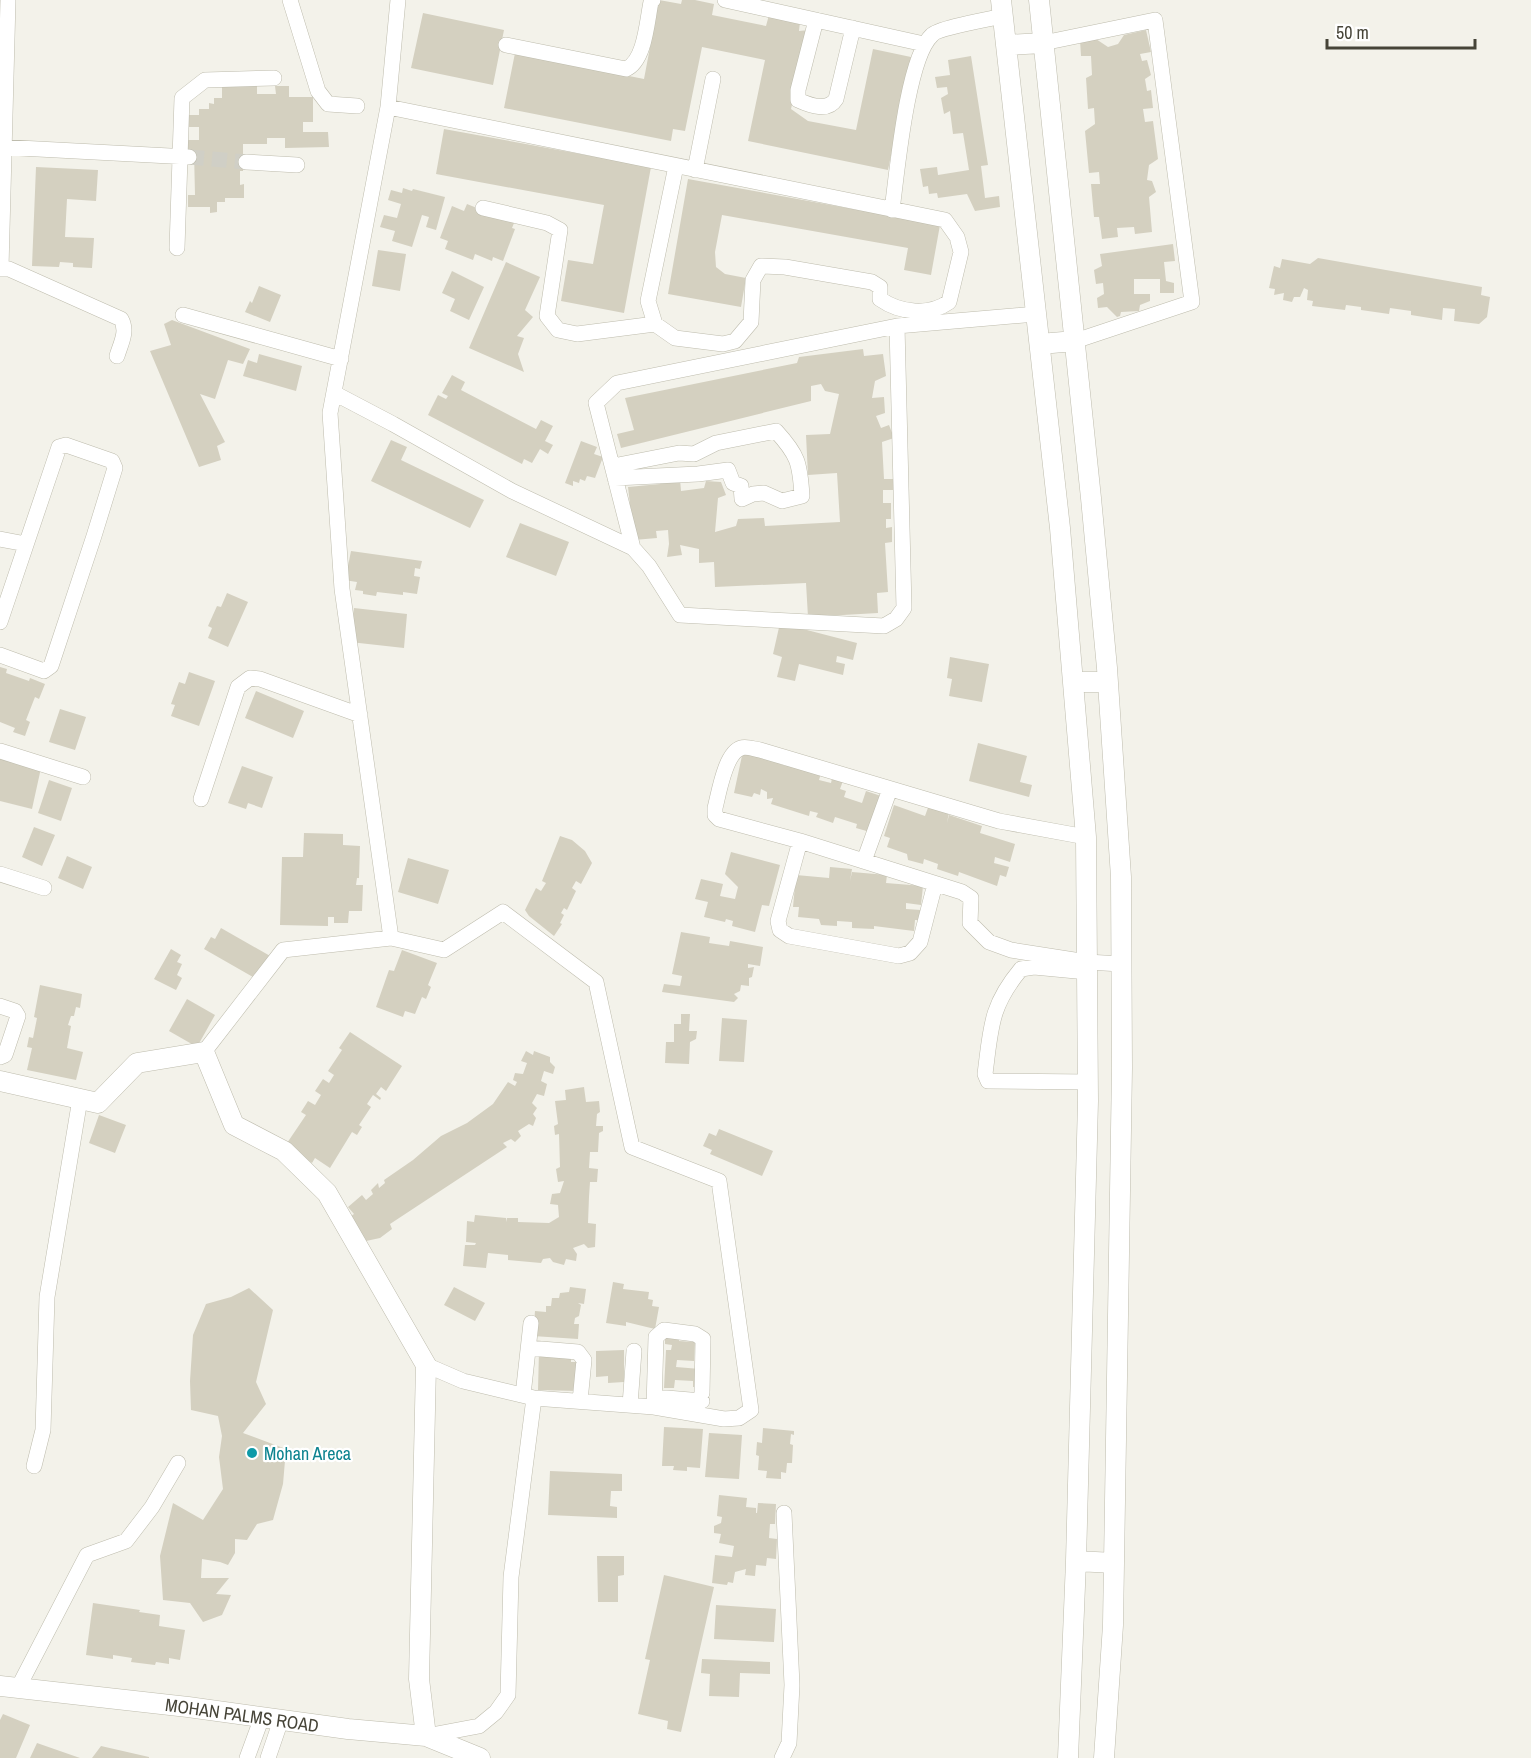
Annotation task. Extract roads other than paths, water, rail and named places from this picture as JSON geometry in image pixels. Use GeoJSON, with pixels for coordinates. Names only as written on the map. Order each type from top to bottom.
{"type":"FeatureCollection","features":[{"type":"Feature","properties":{"kind":"street"},"geometry":{"type":"LineString","coordinates":[[8,0],[0,268],[9,269],[121,319],[125,326],[117,356]]}},
{"type":"Feature","properties":{"kind":"street"},"geometry":{"type":"LineString","coordinates":[[290,0],[318,91],[328,104],[357,106]]}},
{"type":"Feature","properties":{"kind":"street"},"geometry":{"type":"LineString","coordinates":[[391,938],[342,589],[330,413],[388,107],[398,0]]}},
{"type":"Feature","properties":{"kind":"street"},"geometry":{"type":"LineString","coordinates":[[506,45],[626,69],[632,66],[640,54],[653,0]]}},
{"type":"Feature","properties":{"kind":"street"},"geometry":{"type":"LineString","coordinates":[[725,0],[924,44]]}},
{"type":"Feature","properties":{"kind":"street"},"geometry":{"type":"LineString","coordinates":[[1039,0],[1108,682],[1121,877],[1121,1101],[1113,1625],[1104,1758]]}},
{"type":"Feature","properties":{"kind":"street"},"geometry":{"type":"LineString","coordinates":[[892,210],[910,88],[924,44],[933,33],[1002,8],[1060,528],[1086,837],[1088,1092],[1076,1561],[1068,1758]]}},
{"type":"Feature","properties":{"kind":"street"},"geometry":{"type":"LineString","coordinates":[[816,20],[798,90],[798,100],[806,104],[827,107],[832,105],[836,99],[853,28]]}},
{"type":"Feature","properties":{"kind":"street"},"geometry":{"type":"LineString","coordinates":[[1006,45],[1043,43],[1155,20],[1192,302],[1075,341],[1040,344]]}},
{"type":"Feature","properties":{"kind":"street"},"geometry":{"type":"LineString","coordinates":[[177,248],[184,157],[182,98],[205,80],[274,78]]}},
{"type":"Feature","properties":{"kind":"street"},"geometry":{"type":"LineString","coordinates":[[695,170],[713,79]]}},
{"type":"Feature","properties":{"kind":"street"},"geometry":{"type":"LineString","coordinates":[[388,107],[945,220],[957,237],[961,252],[948,302],[928,312],[891,307],[880,299],[879,287],[872,282],[785,267],[761,266],[753,280],[751,322],[735,341],[723,344],[675,338],[655,324],[648,301],[676,166]]}},
{"type":"Feature","properties":{"kind":"street"},"geometry":{"type":"LineString","coordinates":[[2,147],[184,157]]}},
{"type":"Feature","properties":{"kind":"street"},"geometry":{"type":"LineString","coordinates":[[246,162],[297,165]]}},
{"type":"Feature","properties":{"kind":"street"},"geometry":{"type":"LineString","coordinates":[[483,208],[548,223],[560,230],[547,316],[558,330],[577,334],[655,324]]}},
{"type":"Feature","properties":{"kind":"street"},"geometry":{"type":"LineString","coordinates":[[633,548],[596,403],[617,383],[897,326],[1036,314]]}},
{"type":"Feature","properties":{"kind":"street"},"geometry":{"type":"LineString","coordinates":[[183,315],[341,359]]}},
{"type":"Feature","properties":{"kind":"street"},"geometry":{"type":"LineString","coordinates":[[334,393],[512,491],[633,548],[649,566],[680,615],[884,626],[896,619],[904,608],[897,326]]}},
{"type":"Feature","properties":{"kind":"street"},"geometry":{"type":"LineString","coordinates":[[776,431],[793,450],[800,472],[802,496],[782,501],[764,493],[753,494],[742,499],[741,486],[733,483],[728,470],[698,474],[614,472],[679,453],[694,454],[716,443],[776,431]]}},
{"type":"Feature","properties":{"kind":"street"},"geometry":{"type":"LineString","coordinates":[[0,621],[59,447],[66,445],[112,461],[115,468],[51,666],[44,671],[0,655]]}},
{"type":"Feature","properties":{"kind":"street"},"geometry":{"type":"LineString","coordinates":[[0,539],[26,544]]}},
{"type":"Feature","properties":{"kind":"street"},"geometry":{"type":"LineString","coordinates":[[201,799],[231,703],[238,687],[250,678],[260,679],[360,715]]}},
{"type":"Feature","properties":{"kind":"street"},"geometry":{"type":"LineString","coordinates":[[1073,682],[1108,682]]}},
{"type":"Feature","properties":{"kind":"street"},"geometry":{"type":"LineString","coordinates":[[1086,837],[999,821],[759,750],[742,747],[736,751],[725,769],[715,808],[715,814],[719,819],[800,841],[962,892],[971,898],[970,923],[989,942],[1011,950],[1087,967]]}},
{"type":"Feature","properties":{"kind":"street"},"geometry":{"type":"LineString","coordinates":[[0,751],[83,777]]}},
{"type":"Feature","properties":{"kind":"street"},"geometry":{"type":"LineString","coordinates":[[864,861],[890,789]]}},
{"type":"Feature","properties":{"kind":"street"},"geometry":{"type":"LineString","coordinates":[[800,841],[778,921],[780,930],[789,936],[898,956],[910,953],[920,942],[935,884]]}},
{"type":"Feature","properties":{"kind":"street"},"geometry":{"type":"LineString","coordinates":[[0,874],[44,888]]}},
{"type":"Feature","properties":{"kind":"street"},"geometry":{"type":"LineString","coordinates":[[0,1081],[98,1103],[137,1063],[204,1052],[283,950],[391,938],[444,950],[503,912],[596,982],[632,1147],[719,1181],[751,1410],[739,1418],[724,1419],[655,1402]]}},
{"type":"Feature","properties":{"kind":"street"},"geometry":{"type":"LineString","coordinates":[[1121,964],[1021,969],[1009,983],[993,1017],[985,1074],[988,1081],[1088,1092],[1121,1101]]}},
{"type":"Feature","properties":{"kind":"street"},"geometry":{"type":"LineString","coordinates":[[0,1006],[15,1011],[18,1016],[5,1055],[0,1057]]}},
{"type":"Feature","properties":{"kind":"street"},"geometry":{"type":"LineString","coordinates":[[204,1052],[234,1125],[284,1151],[327,1193],[426,1365],[419,1679],[426,1736],[479,1726],[496,1712],[508,1695],[511,1578],[528,1397],[531,1323]]}},
{"type":"Feature","properties":{"kind":"street"},"geometry":{"type":"LineString","coordinates":[[34,1466],[43,1430],[47,1297],[80,1099]]}},
{"type":"Feature","properties":{"kind":"street"},"geometry":{"type":"LineString","coordinates":[[426,1365],[463,1381],[528,1397],[630,1405],[702,1397],[703,1339],[695,1334],[664,1330],[656,1337],[655,1402]]}},
{"type":"Feature","properties":{"kind":"street"},"geometry":{"type":"LineString","coordinates":[[529,1348],[578,1352],[584,1360],[580,1401]]}},
{"type":"Feature","properties":{"kind":"street"},"geometry":{"type":"LineString","coordinates":[[630,1405],[634,1351]]}},
{"type":"Feature","properties":{"kind":"street"},"geometry":{"type":"LineString","coordinates":[[9,1687],[87,1555],[126,1541],[152,1507],[178,1463]]}},
{"type":"Feature","properties":{"kind":"street"},"geometry":{"type":"LineString","coordinates":[[782,1758],[789,1743],[792,1685],[784,1513]]}},
{"type":"Feature","properties":{"kind":"street"},"geometry":{"type":"LineString","coordinates":[[1076,1561],[1114,1563]]}},
{"type":"Feature","properties":{"kind":"street","name":"MOHAN PALMS ROAD"},"geometry":{"type":"LineString","coordinates":[[9,1687],[188,1707],[348,1730],[426,1736],[480,1758]]}},
{"type":"Feature","properties":{"kind":"street"},"geometry":{"type":"LineString","coordinates":[[247,1758],[272,1719]]}},
{"type":"Feature","properties":{"kind":"street"},"geometry":{"type":"LineString","coordinates":[[268,1758],[272,1719]]}},
{"type":"Feature","properties":{"kind":"tunnel"},"geometry":{"type":"LineString","coordinates":[[189,157],[246,162]]}},
{"type":"Feature","properties":{"kind":"place","name":"Mohan Areca"},"geometry":{"type":"Point","coordinates":[252,1453]}}]}
